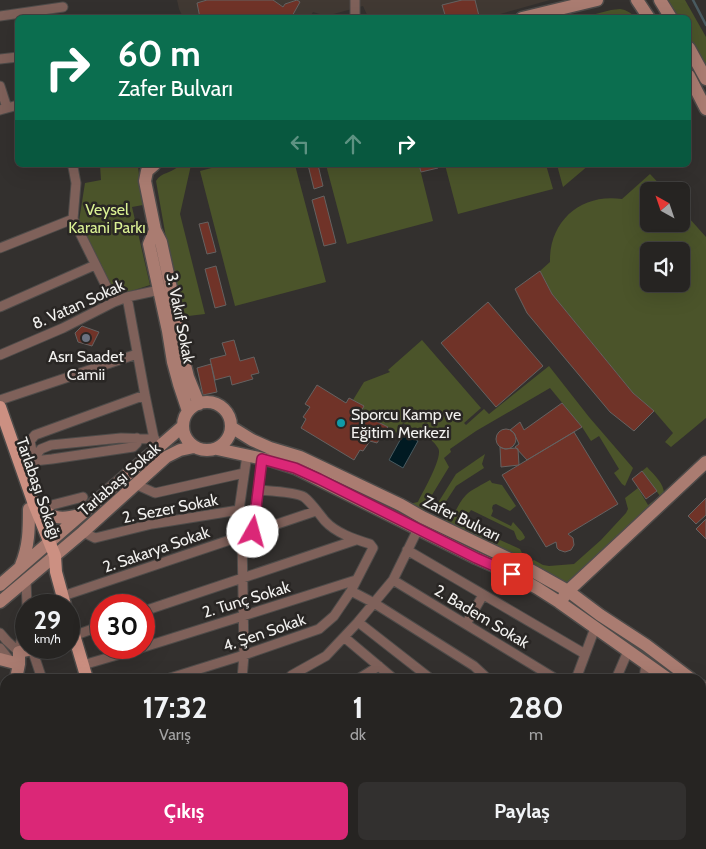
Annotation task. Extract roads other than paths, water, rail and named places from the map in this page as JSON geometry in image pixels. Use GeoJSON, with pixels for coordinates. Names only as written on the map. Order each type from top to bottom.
{"type":"FeatureCollection","features":[{"type":"Feature","properties":{"kind":"main road"},"geometry":{"type":"LineString","coordinates":[[540,15],[597,0]]}},
{"type":"Feature","properties":{"kind":"main road"},"geometry":{"type":"LineString","coordinates":[[638,0],[647,15]]}},
{"type":"Feature","properties":{"kind":"main road"},"geometry":{"type":"LineString","coordinates":[[660,0],[669,15]]}},
{"type":"Feature","properties":{"kind":"main road"},"geometry":{"type":"LineString","coordinates":[[691,52],[706,79]]}},
{"type":"Feature","properties":{"kind":"main road"},"geometry":{"type":"LineString","coordinates":[[691,80],[706,108]]}},
{"type":"Feature","properties":{"kind":"main road"},"geometry":{"type":"LineString","coordinates":[[145,181],[148,171],[152,167]]}},
{"type":"Feature","properties":{"kind":"main road","name":"3. Vakıf Sokak"},"geometry":{"type":"LineString","coordinates":[[145,181],[155,230],[162,242],[165,289],[194,407]]}},
{"type":"Feature","properties":{"kind":"main road"},"geometry":{"type":"LineString","coordinates":[[211,402],[218,404],[229,416],[231,427],[228,438],[217,449],[209,451],[194,447],[184,434],[184,418],[194,407],[211,402]]}},
{"type":"Feature","properties":{"kind":"main road"},"geometry":{"type":"LineString","coordinates":[[0,406],[62,594]]}},
{"type":"Feature","properties":{"kind":"main road","name":"Tarlabaşı Sokağı"},"geometry":{"type":"LineString","coordinates":[[0,406],[1,430],[11,462],[34,507]]}},
{"type":"Feature","properties":{"kind":"main road"},"geometry":{"type":"LineString","coordinates":[[0,585],[82,514],[155,443],[183,426]]}},
{"type":"Feature","properties":{"kind":"main road","name":"Zafer Bulvarı"},"geometry":{"type":"LineString","coordinates":[[231,427],[252,440],[270,448],[300,457],[518,563],[568,591],[684,674]]}},
{"type":"Feature","properties":{"kind":"main road","name":"Tarlabaşı Sokak"},"geometry":{"type":"LineString","coordinates":[[0,602],[83,532],[166,457],[180,450],[194,447]]}},
{"type":"Feature","properties":{"kind":"main road","name":"Zafer Bulvarı"},"geometry":{"type":"LineString","coordinates":[[217,449],[262,459],[303,472],[512,574],[560,602],[662,674]]}},
{"type":"Feature","properties":{"kind":"main road"},"geometry":{"type":"LineString","coordinates":[[560,602],[568,591],[706,462]]}},
{"type":"Feature","properties":{"kind":"main road"},"geometry":{"type":"LineString","coordinates":[[34,507],[55,517],[67,518],[82,514]]}},
{"type":"Feature","properties":{"kind":"main road"},"geometry":{"type":"LineString","coordinates":[[19,569],[26,553],[34,507]]}},
{"type":"Feature","properties":{"kind":"main road"},"geometry":{"type":"LineString","coordinates":[[80,658],[86,674]]}},
{"type":"Feature","properties":{"kind":"main road"},"geometry":{"type":"LineString","coordinates":[[12,659],[15,674]]}},
{"type":"Feature","properties":{"kind":"street"},"geometry":{"type":"LineString","coordinates":[[355,0],[355,15]]}},
{"type":"Feature","properties":{"kind":"street"},"geometry":{"type":"LineString","coordinates":[[31,15],[63,7]]}},
{"type":"Feature","properties":{"kind":"street"},"geometry":{"type":"LineString","coordinates":[[0,16],[15,16]]}},
{"type":"Feature","properties":{"kind":"street"},"geometry":{"type":"LineString","coordinates":[[0,59],[15,57]]}},
{"type":"Feature","properties":{"kind":"street"},"geometry":{"type":"LineString","coordinates":[[0,86],[4,109]]}},
{"type":"Feature","properties":{"kind":"street"},"geometry":{"type":"LineString","coordinates":[[73,167],[76,183],[73,219],[114,302]]}},
{"type":"Feature","properties":{"kind":"street"},"geometry":{"type":"LineString","coordinates":[[141,167],[145,181]]}},
{"type":"Feature","properties":{"kind":"street"},"geometry":{"type":"LineString","coordinates":[[0,248],[73,219]]}},
{"type":"Feature","properties":{"kind":"street"},"geometry":{"type":"LineString","coordinates":[[0,307],[95,265]]}},
{"type":"Feature","properties":{"kind":"street","name":"8. Vatan Sokak"},"geometry":{"type":"LineString","coordinates":[[0,355],[63,328],[114,302],[165,289]]}},
{"type":"Feature","properties":{"kind":"street"},"geometry":{"type":"LineString","coordinates":[[24,476],[34,461],[36,454],[41,449],[51,445],[121,438],[137,438],[155,443],[144,395],[128,297]]}},
{"type":"Feature","properties":{"kind":"street"},"geometry":{"type":"LineString","coordinates":[[0,406],[137,354]]}},
{"type":"Feature","properties":{"kind":"street"},"geometry":{"type":"LineString","coordinates":[[34,461],[30,441],[35,435],[144,395]]}},
{"type":"Feature","properties":{"kind":"street"},"geometry":{"type":"LineString","coordinates":[[34,461],[133,446],[137,438]]}},
{"type":"Feature","properties":{"kind":"street","name":"2. Sezer Sokak"},"geometry":{"type":"LineString","coordinates":[[83,532],[95,538],[152,524],[239,510],[247,455]]}},
{"type":"Feature","properties":{"kind":"street"},"geometry":{"type":"LineString","coordinates":[[253,532],[262,459]]}},
{"type":"Feature","properties":{"kind":"street"},"geometry":{"type":"LineString","coordinates":[[135,484],[155,493],[244,474]]}},
{"type":"Feature","properties":{"kind":"street","name":"4. Şen Sokak"},"geometry":{"type":"LineString","coordinates":[[183,674],[318,629],[334,616],[351,591],[373,548],[370,544],[356,540],[336,530],[327,523],[306,498],[299,495],[258,490]]}},
{"type":"Feature","properties":{"kind":"street"},"geometry":{"type":"LineString","coordinates":[[34,507],[84,497]]}},
{"type":"Feature","properties":{"kind":"street","name":"2. Sakarya Sokak"},"geometry":{"type":"LineString","coordinates":[[80,594],[316,511]]}},
{"type":"Feature","properties":{"kind":"street"},"geometry":{"type":"LineString","coordinates":[[294,674],[326,656],[358,622],[393,580],[418,529]]}},
{"type":"Feature","properties":{"kind":"street"},"geometry":{"type":"LineString","coordinates":[[242,536],[244,655],[242,674]]}},
{"type":"Feature","properties":{"kind":"street"},"geometry":{"type":"LineString","coordinates":[[155,607],[356,540]]}},
{"type":"Feature","properties":{"kind":"street"},"geometry":{"type":"LineString","coordinates":[[407,550],[585,654]]}},
{"type":"Feature","properties":{"kind":"street"},"geometry":{"type":"LineString","coordinates":[[26,580],[26,594]]}},
{"type":"Feature","properties":{"kind":"street","name":"2. Tunç Sokak"},"geometry":{"type":"LineString","coordinates":[[155,643],[356,580]]}},
{"type":"Feature","properties":{"kind":"street","name":"2. Badem Sokak"},"geometry":{"type":"LineString","coordinates":[[393,580],[548,674]]}},
{"type":"Feature","properties":{"kind":"street"},"geometry":{"type":"LineString","coordinates":[[351,591],[374,603],[474,666],[483,674]]}},
{"type":"Feature","properties":{"kind":"street"},"geometry":{"type":"LineString","coordinates":[[466,624],[483,595]]}},
{"type":"Feature","properties":{"kind":"street"},"geometry":{"type":"LineString","coordinates":[[358,622],[425,674]]}},
{"type":"Feature","properties":{"kind":"street"},"geometry":{"type":"LineString","coordinates":[[578,674],[595,628]]}},
{"type":"Feature","properties":{"kind":"street"},"geometry":{"type":"LineString","coordinates":[[0,633],[7,641],[12,659]]}},
{"type":"Feature","properties":{"kind":"street"},"geometry":{"type":"LineString","coordinates":[[344,637],[388,674]]}},
{"type":"Feature","properties":{"kind":"street"},"geometry":{"type":"LineString","coordinates":[[0,648],[12,659]]}},
{"type":"Feature","properties":{"kind":"street"},"geometry":{"type":"LineString","coordinates":[[618,674],[628,651]]}},
{"type":"Feature","properties":{"kind":"street"},"geometry":{"type":"LineString","coordinates":[[37,659],[41,674]]}},
{"type":"Feature","properties":{"kind":"street","name":"2. Tunç Sokak"},"geometry":{"type":"LineString","coordinates":[[83,665],[103,659]]}},
{"type":"Feature","properties":{"kind":"street"},"geometry":{"type":"LineString","coordinates":[[645,674],[646,662]]}},
{"type":"Feature","properties":{"kind":"street"},"geometry":{"type":"LineString","coordinates":[[366,674],[379,666]]}},
{"type":"Feature","properties":{"kind":"water"},"geometry":{"type":"Polygon","coordinates":[[[404,433],[418,441],[403,468],[389,460],[404,433]]]}},
{"type":"Feature","properties":{"kind":"waterway"},"geometry":{"type":"LineString","coordinates":[[693,0],[706,25]]}},
{"type":"Feature","properties":{"kind":"place","name":"Asrı Saadet Camii"},"geometry":{"type":"Point","coordinates":[86,338]}},
{"type":"Feature","properties":{"kind":"place","name":"Sporcu Kamp ve Eğitim Merkezi"},"geometry":{"type":"Point","coordinates":[341,423]}},
{"type":"Feature","properties":{"kind":"park label","name":"Veysel Karani Parkı"},"geometry":{"type":"Point","coordinates":[107,218]}}]}
